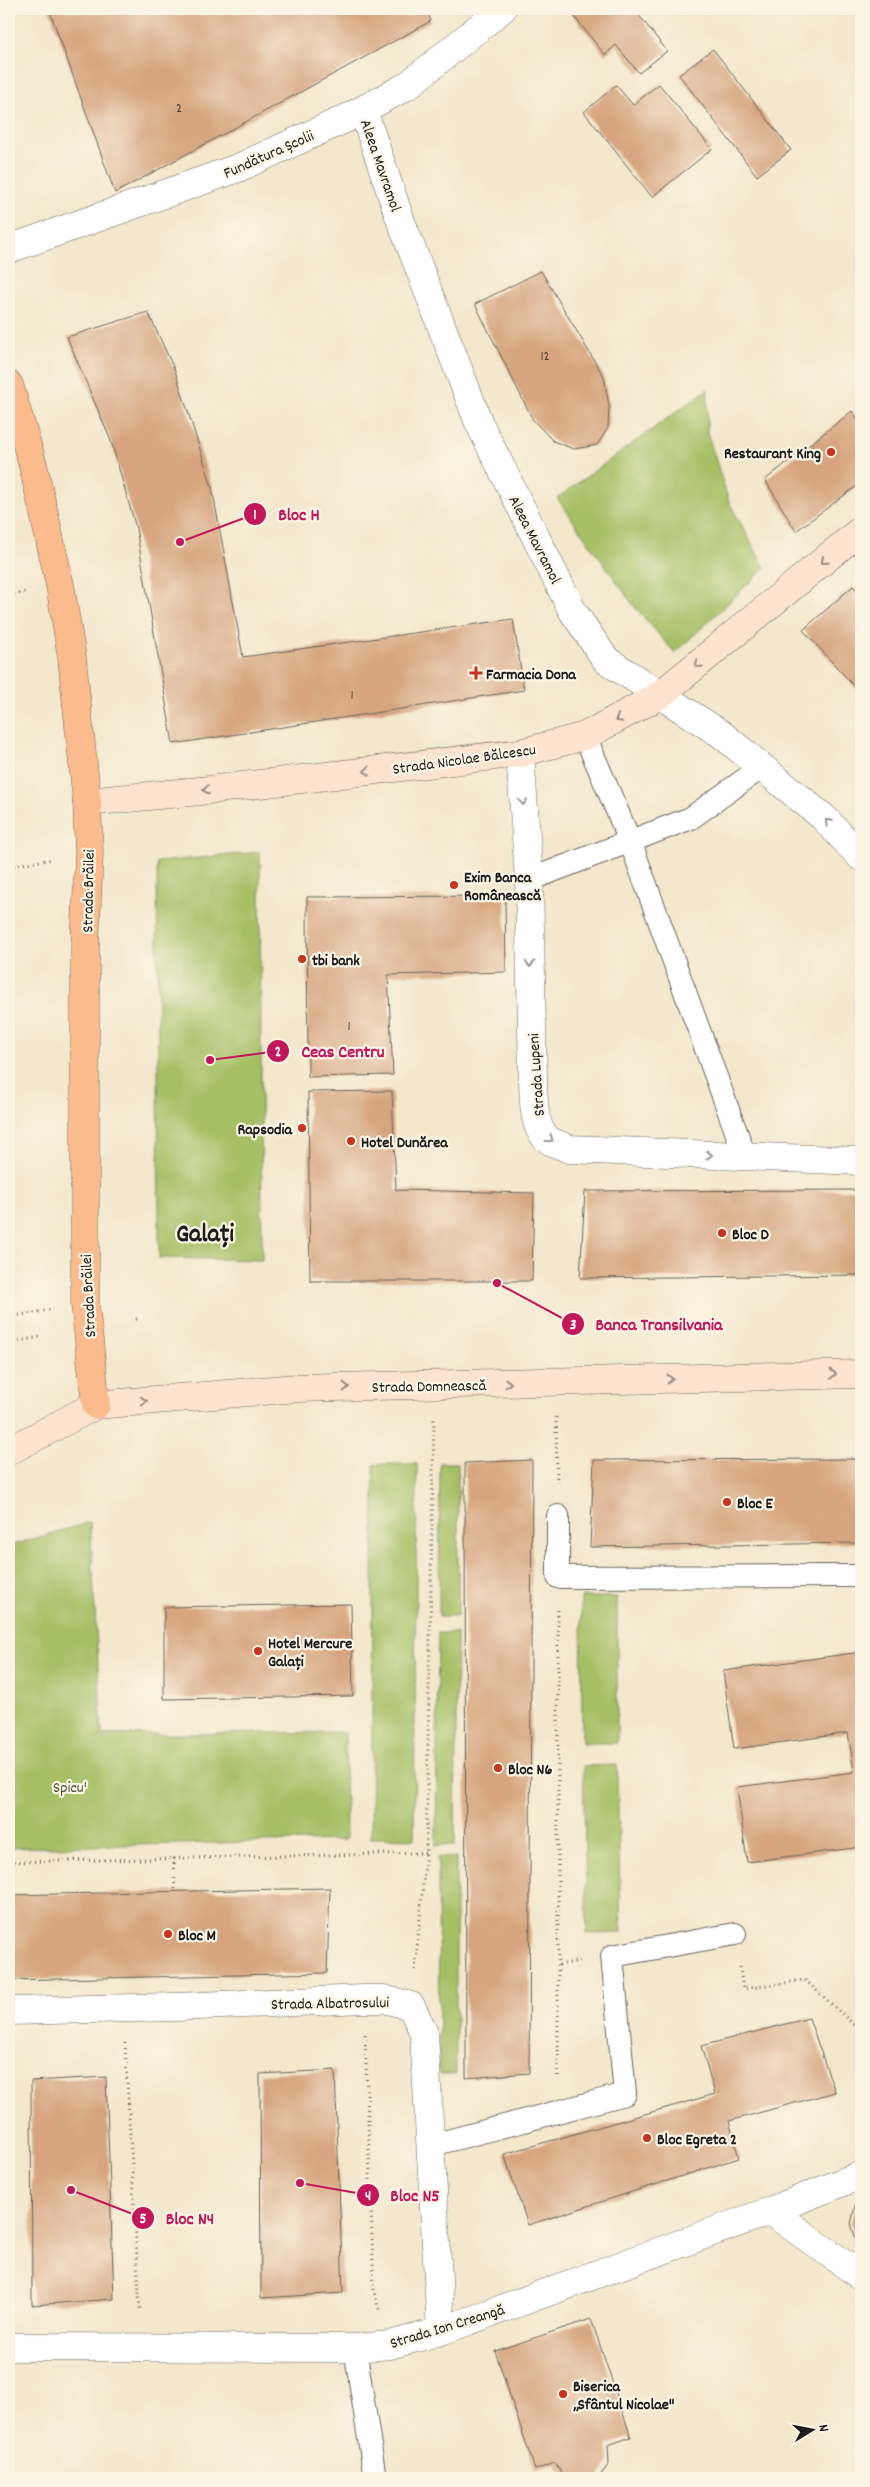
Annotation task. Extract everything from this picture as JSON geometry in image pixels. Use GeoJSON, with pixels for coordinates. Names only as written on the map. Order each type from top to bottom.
{"type":"FeatureCollection","features":[{"type":"Feature","properties":{"kind":"main road","name":"Strada Brăilei"},"geometry":{"type":"LineString","coordinates":[[9,385],[33,465],[60,585],[72,658],[86,802],[89,853],[86,948],[86,1304],[96,1405]]}},
{"type":"Feature","properties":{"kind":"main road","name":"Strada Nicolae Bălcescu"},"geometry":{"type":"LineString","coordinates":[[86,802],[200,791],[520,753],[585,736],[660,696],[861,530]]}},
{"type":"Feature","properties":{"kind":"main road","name":"Strada Domnească"},"geometry":{"type":"LineString","coordinates":[[9,1451],[96,1405],[297,1388],[861,1374]]}},
{"type":"Feature","properties":{"kind":"street","name":"Fundătura Școlii"},"geometry":{"type":"LineString","coordinates":[[9,249],[238,168],[363,110],[407,86],[502,9]]}},
{"type":"Feature","properties":{"kind":"street","name":"Aleea Mavramol"},"geometry":{"type":"LineString","coordinates":[[363,110],[399,216],[479,424],[572,610],[606,660],[721,734],[823,817],[861,857]]}},
{"type":"Feature","properties":{"kind":"street","name":"Strada Lupeni"},"geometry":{"type":"LineString","coordinates":[[520,753],[529,880],[533,1079],[535,1111],[540,1130],[549,1140],[568,1149],[861,1161]]}},
{"type":"Feature","properties":{"kind":"street","name":"Strada Albatrosului"},"geometry":{"type":"LineString","coordinates":[[9,2011],[176,2007],[364,1999],[384,1999],[411,2006],[424,2033],[432,2145],[441,2330]]}},
{"type":"Feature","properties":{"kind":"street","name":"Strada Ion Creangă"},"geometry":{"type":"LineString","coordinates":[[9,2347],[355,2348],[390,2345],[441,2330],[770,2211],[861,2175]]}},
{"type":"Feature","properties":{"kind":"street"},"geometry":{"type":"LineString","coordinates":[[770,2211],[861,2276]]}},
{"type":"Feature","properties":{"kind":"lane"},"geometry":{"type":"LineString","coordinates":[[585,736],[630,841],[745,1156]]}},
{"type":"Feature","properties":{"kind":"lane"},"geometry":{"type":"LineString","coordinates":[[529,880],[691,818],[762,767]]}},
{"type":"Feature","properties":{"kind":"lane"},"geometry":{"type":"LineString","coordinates":[[558,1516],[558,1577],[861,1576]]}},
{"type":"Feature","properties":{"kind":"lane"},"geometry":{"type":"LineString","coordinates":[[432,2145],[625,2094],[612,1956],[735,1934]]}},
{"type":"Feature","properties":{"kind":"lane"},"geometry":{"type":"LineString","coordinates":[[355,2348],[375,2478]]}},
{"type":"Feature","properties":{"kind":"path"},"geometry":{"type":"LineString","coordinates":[[9,866],[89,853]]}},
{"type":"Feature","properties":{"kind":"path"},"geometry":{"type":"LineString","coordinates":[[9,1317],[86,1304]]}},
{"type":"Feature","properties":{"kind":"path"},"geometry":{"type":"LineString","coordinates":[[9,1343],[40,1337]]}},
{"type":"Feature","properties":{"kind":"path"},"geometry":{"type":"LineString","coordinates":[[556,1414],[558,1516]]}},
{"type":"Feature","properties":{"kind":"path"},"geometry":{"type":"LineString","coordinates":[[411,2006],[426,1853],[434,1417]]}},
{"type":"Feature","properties":{"kind":"path"},"geometry":{"type":"LineString","coordinates":[[558,1577],[558,2111]]}},
{"type":"Feature","properties":{"kind":"path"},"geometry":{"type":"LineString","coordinates":[[9,1862],[426,1853]]}},
{"type":"Feature","properties":{"kind":"path"},"geometry":{"type":"LineString","coordinates":[[174,1858],[174,1891]]}},
{"type":"Feature","properties":{"kind":"path"},"geometry":{"type":"LineString","coordinates":[[735,1934],[743,1989],[805,1980],[861,2031]]}},
{"type":"Feature","properties":{"kind":"path"},"geometry":{"type":"LineString","coordinates":[[364,1999],[374,2292]]}},
{"type":"Feature","properties":{"kind":"path"},"geometry":{"type":"LineString","coordinates":[[123,2007],[140,2300]]}},
{"type":"Feature","properties":{"kind":"green space"},"geometry":{"type":"Polygon","coordinates":[[[708,389],[707,432],[729,502],[765,568],[675,653],[634,606],[557,498],[708,389]]]}},
{"type":"Feature","properties":{"kind":"green space"},"geometry":{"type":"Polygon","coordinates":[[[260,852],[262,1260],[159,1258],[157,862],[260,852]]]}},
{"type":"Feature","properties":{"kind":"green space"},"geometry":{"type":"Polygon","coordinates":[[[440,1463],[458,1463],[458,1616],[439,1616],[440,1463]]]}},
{"type":"Feature","properties":{"kind":"green space"},"geometry":{"type":"Polygon","coordinates":[[[374,1464],[417,1464],[414,1839],[371,1838],[374,1464]]]}},
{"type":"Feature","properties":{"kind":"green space","name":"Spicu'"},"geometry":{"type":"Polygon","coordinates":[[[90,1522],[102,1735],[345,1732],[346,1840],[9,1848],[9,1546],[90,1522]]]}},
{"type":"Feature","properties":{"kind":"green space"},"geometry":{"type":"Polygon","coordinates":[[[581,1597],[617,1597],[617,1743],[582,1743],[581,1597]]]}},
{"type":"Feature","properties":{"kind":"green space"},"geometry":{"type":"Polygon","coordinates":[[[438,1633],[457,1633],[455,1845],[436,1845],[438,1633]]]}},
{"type":"Feature","properties":{"kind":"green space"},"geometry":{"type":"Polygon","coordinates":[[[617,1765],[621,1933],[587,1934],[583,1766],[617,1765]]]}},
{"type":"Feature","properties":{"kind":"green space"},"geometry":{"type":"Polygon","coordinates":[[[438,1857],[456,1858],[456,2074],[439,2074],[438,1857]]]}},
{"type":"Feature","properties":{"kind":"building"},"geometry":{"type":"Polygon","coordinates":[[[49,9],[426,9],[431,21],[115,193],[49,9]]]}},
{"type":"Feature","properties":{"kind":"building"},"geometry":{"type":"Polygon","coordinates":[[[568,9],[634,9],[667,51],[639,73],[616,45],[605,55],[568,9]]]}},
{"type":"Feature","properties":{"kind":"building"},"geometry":{"type":"Polygon","coordinates":[[[713,49],[791,150],[757,176],[679,75],[713,49]]]}},
{"type":"Feature","properties":{"kind":"building"},"geometry":{"type":"Polygon","coordinates":[[[659,84],[712,149],[652,197],[584,112],[616,85],[633,105],[659,84]]]}},
{"type":"Feature","properties":{"kind":"building"},"geometry":{"type":"Polygon","coordinates":[[[541,271],[604,377],[609,406],[608,428],[597,445],[574,449],[553,441],[533,420],[475,304],[541,271]]]}},
{"type":"Feature","properties":{"kind":"building"},"geometry":{"type":"Polygon","coordinates":[[[148,312],[175,371],[212,487],[243,657],[513,619],[524,690],[173,744],[136,528],[111,441],[67,337],[148,312]]]}},
{"type":"Feature","properties":{"kind":"building","name":"Restaurant King"},"geometry":{"type":"Polygon","coordinates":[[[852,411],[861,424],[861,483],[796,531],[765,480],[852,411]]]}},
{"type":"Feature","properties":{"kind":"building"},"geometry":{"type":"Polygon","coordinates":[[[853,586],[861,594],[861,694],[803,630],[853,586]]]}},
{"type":"Feature","properties":{"kind":"building"},"geometry":{"type":"Polygon","coordinates":[[[505,896],[506,972],[388,975],[393,1075],[308,1077],[307,897],[505,896]]]}},
{"type":"Feature","properties":{"kind":"building","name":"Hotel Dunărea"},"geometry":{"type":"Polygon","coordinates":[[[392,1091],[396,1190],[534,1193],[532,1281],[310,1281],[308,1092],[392,1091]]]}},
{"type":"Feature","properties":{"kind":"building","name":"Bloc D"},"geometry":{"type":"Polygon","coordinates":[[[861,1190],[861,1275],[580,1278],[585,1191],[861,1190]]]}},
{"type":"Feature","properties":{"kind":"building","name":"Bloc E"},"geometry":{"type":"Polygon","coordinates":[[[861,1459],[861,1543],[590,1547],[594,1460],[861,1459]]]}},
{"type":"Feature","properties":{"kind":"building","name":"Bloc N6"},"geometry":{"type":"Polygon","coordinates":[[[532,1460],[529,2073],[466,2078],[465,1463],[532,1460]]]}},
{"type":"Feature","properties":{"kind":"building","name":"Hotel Mercure Galați"},"geometry":{"type":"Polygon","coordinates":[[[351,1604],[353,1696],[164,1699],[164,1607],[351,1604]]]}},
{"type":"Feature","properties":{"kind":"building"},"geometry":{"type":"Polygon","coordinates":[[[861,1652],[861,1847],[747,1862],[737,1787],[854,1772],[848,1733],[734,1749],[723,1671],[861,1652]]]}},
{"type":"Feature","properties":{"kind":"building","name":"Bloc M"},"geometry":{"type":"Polygon","coordinates":[[[330,1888],[327,1973],[9,1980],[9,1895],[330,1888]]]}},
{"type":"Feature","properties":{"kind":"building","name":"Bloc Egreta 2"},"geometry":{"type":"Polygon","coordinates":[[[809,2018],[835,2092],[729,2121],[739,2158],[528,2225],[504,2154],[715,2094],[701,2046],[809,2018]]]}},
{"type":"Feature","properties":{"kind":"building"},"geometry":{"type":"Polygon","coordinates":[[[335,2070],[343,2293],[261,2298],[260,2074],[335,2070]]]}},
{"type":"Feature","properties":{"kind":"building"},"geometry":{"type":"Polygon","coordinates":[[[106,2077],[114,2299],[32,2305],[31,2081],[106,2077]]]}},
{"type":"Feature","properties":{"kind":"building"},"geometry":{"type":"Polygon","coordinates":[[[861,2201],[861,2246],[857,2242],[851,2224],[856,2202],[861,2201]]]}},
{"type":"Feature","properties":{"kind":"building","name":"Biserica „Sfântul Nicolae\""},"geometry":{"type":"Polygon","coordinates":[[[591,2319],[631,2437],[608,2445],[609,2464],[599,2477],[565,2478],[555,2463],[535,2470],[495,2351],[591,2319]]]}},
{"type":"Feature","properties":{"kind":"place","name":"Restaurant King"},"geometry":{"type":"Point","coordinates":[831,452]}},
{"type":"Feature","properties":{"kind":"place","name":"Bloc H"},"geometry":{"type":"Point","coordinates":[180,542]}},
{"type":"Feature","properties":{"kind":"place","name":"Farmacia Dona"},"geometry":{"type":"Point","coordinates":[476,673]}},
{"type":"Feature","properties":{"kind":"place","name":"Exim Banca Românească"},"geometry":{"type":"Point","coordinates":[454,885]}},
{"type":"Feature","properties":{"kind":"place","name":"tbi bank"},"geometry":{"type":"Point","coordinates":[302,959]}},
{"type":"Feature","properties":{"kind":"place","name":"Ceas Centru"},"geometry":{"type":"Point","coordinates":[210,1060]}},
{"type":"Feature","properties":{"kind":"place","name":"Rapsodia"},"geometry":{"type":"Point","coordinates":[302,1128]}},
{"type":"Feature","properties":{"kind":"place","name":"Hotel Dunărea"},"geometry":{"type":"Point","coordinates":[351,1141]}},
{"type":"Feature","properties":{"kind":"place","name":"Bloc D"},"geometry":{"type":"Point","coordinates":[722,1233]}},
{"type":"Feature","properties":{"kind":"place","name":"Banca Transilvania"},"geometry":{"type":"Point","coordinates":[497,1283]}},
{"type":"Feature","properties":{"kind":"place","name":"Bloc E"},"geometry":{"type":"Point","coordinates":[727,1502]}},
{"type":"Feature","properties":{"kind":"place","name":"Hotel Mercure Galați"},"geometry":{"type":"Point","coordinates":[258,1651]}},
{"type":"Feature","properties":{"kind":"place","name":"Bloc N6"},"geometry":{"type":"Point","coordinates":[498,1768]}},
{"type":"Feature","properties":{"kind":"place","name":"Bloc M"},"geometry":{"type":"Point","coordinates":[168,1934]}},
{"type":"Feature","properties":{"kind":"place","name":"Bloc Egreta 2"},"geometry":{"type":"Point","coordinates":[647,2138]}},
{"type":"Feature","properties":{"kind":"place","name":"Bloc N5"},"geometry":{"type":"Point","coordinates":[300,2183]}},
{"type":"Feature","properties":{"kind":"place","name":"Bloc N4"},"geometry":{"type":"Point","coordinates":[71,2190]}},
{"type":"Feature","properties":{"kind":"place","name":"Biserica „Sfântul Nicolae\""},"geometry":{"type":"Point","coordinates":[563,2394]}},
{"type":"Feature","properties":{"kind":"district","name":"Galați"},"geometry":{"type":"Point","coordinates":[205,1232]}}]}
